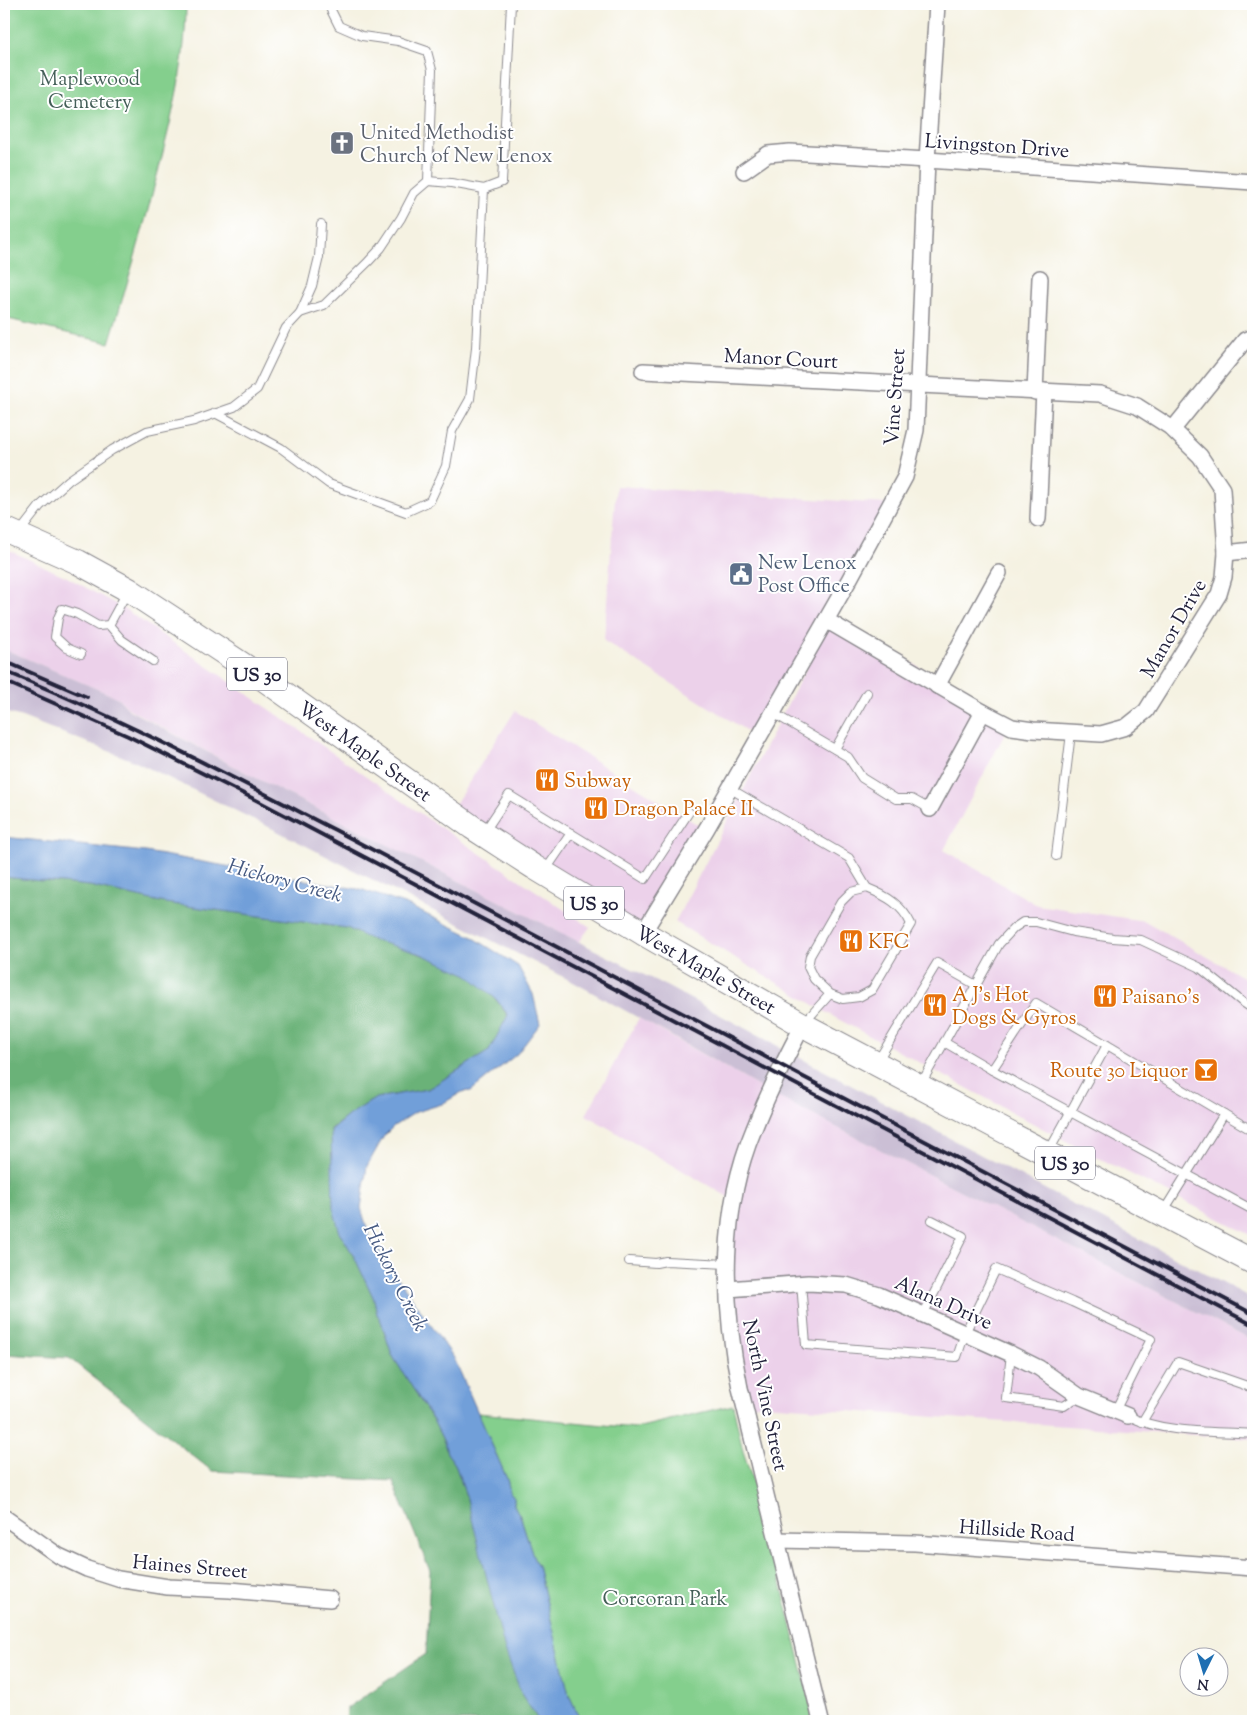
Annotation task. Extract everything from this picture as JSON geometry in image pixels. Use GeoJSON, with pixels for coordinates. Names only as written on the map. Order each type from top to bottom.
{"type":"FeatureCollection","features":[{"type":"Feature","properties":{"kind":"main road","name":"West Maple Street"},"geometry":{"type":"LineString","coordinates":[[11,532],[78,562],[128,590],[264,679],[483,834],[643,933],[803,1025],[1253,1262]]}},
{"type":"Feature","properties":{"kind":"street","name":"Vine Street"},"geometry":{"type":"LineString","coordinates":[[643,933],[854,572],[906,477],[916,430],[927,160],[937,4]]}},
{"type":"Feature","properties":{"kind":"street","name":"Livingston Drive"},"geometry":{"type":"LineString","coordinates":[[744,171],[768,154],[790,152],[1253,182]]}},
{"type":"Feature","properties":{"kind":"street"},"geometry":{"type":"LineString","coordinates":[[1038,519],[1040,278]]}},
{"type":"Feature","properties":{"kind":"street"},"geometry":{"type":"LineString","coordinates":[[1172,430],[1244,340],[1253,337]]}},
{"type":"Feature","properties":{"kind":"street","name":"Manor Court"},"geometry":{"type":"LineString","coordinates":[[643,372],[917,384]]}},
{"type":"Feature","properties":{"kind":"street","name":"Manor Drive"},"geometry":{"type":"LineString","coordinates":[[826,620],[937,686],[1012,727],[1101,734],[1126,728],[1146,711],[1219,594],[1224,576],[1226,553],[1222,489],[1200,456],[1172,430],[1137,406],[1100,394],[917,384]]}},
{"type":"Feature","properties":{"kind":"street"},"geometry":{"type":"LineString","coordinates":[[1226,553],[1253,550]]}},
{"type":"Feature","properties":{"kind":"street"},"geometry":{"type":"LineString","coordinates":[[937,686],[999,573]]}},
{"type":"Feature","properties":{"kind":"street"},"geometry":{"type":"LineString","coordinates":[[930,809],[983,712]]}},
{"type":"Feature","properties":{"kind":"street","name":"North Vine Street"},"geometry":{"type":"LineString","coordinates":[[803,1025],[753,1129],[730,1221],[727,1264],[729,1319],[735,1364],[821,1721]]}},
{"type":"Feature","properties":{"kind":"street","name":"Alana Drive"},"geometry":{"type":"LineString","coordinates":[[728,1289],[801,1283],[846,1285],[879,1295],[1011,1354],[1039,1368],[1079,1396],[1128,1416]]}},
{"type":"Feature","properties":{"kind":"street","name":"Haines Street"},"geometry":{"type":"LineString","coordinates":[[4,1517],[59,1556],[87,1569],[118,1579],[168,1587],[230,1590],[330,1599]]}},
{"type":"Feature","properties":{"kind":"street","name":"Hillside Road"},"geometry":{"type":"LineString","coordinates":[[778,1540],[915,1543],[1253,1568]]}},
{"type":"Feature","properties":{"kind":"lane"},"geometry":{"type":"LineString","coordinates":[[328,4],[339,26],[347,30],[362,36],[398,41],[427,51],[432,70],[428,181]]}},
{"type":"Feature","properties":{"kind":"lane"},"geometry":{"type":"LineString","coordinates":[[300,313],[324,305],[368,262],[386,241],[414,193],[428,181],[484,189],[502,182],[511,4]]}},
{"type":"Feature","properties":{"kind":"lane"},"geometry":{"type":"LineString","coordinates":[[215,413],[281,448],[328,484],[406,512],[430,501],[446,466],[452,431],[470,399],[476,348],[484,189]]}},
{"type":"Feature","properties":{"kind":"lane"},"geometry":{"type":"LineString","coordinates":[[11,532],[69,480],[112,450],[147,432],[194,421],[234,407],[257,388],[286,328],[300,313],[312,286],[322,224]]}},
{"type":"Feature","properties":{"kind":"lane"},"geometry":{"type":"LineString","coordinates":[[109,625],[128,590]]}},
{"type":"Feature","properties":{"kind":"lane"},"geometry":{"type":"LineString","coordinates":[[81,654],[67,648],[56,637],[58,618],[62,609],[77,614],[98,626],[109,625]]}},
{"type":"Feature","properties":{"kind":"lane"},"geometry":{"type":"LineString","coordinates":[[109,625],[122,640],[153,660]]}},
{"type":"Feature","properties":{"kind":"lane"},"geometry":{"type":"LineString","coordinates":[[835,749],[867,693]]}},
{"type":"Feature","properties":{"kind":"lane"},"geometry":{"type":"LineString","coordinates":[[772,713],[848,757],[862,778],[896,799],[912,800],[930,809]]}},
{"type":"Feature","properties":{"kind":"lane"},"geometry":{"type":"LineString","coordinates":[[1056,856],[1071,733]]}},
{"type":"Feature","properties":{"kind":"lane"},"geometry":{"type":"LineString","coordinates":[[729,788],[849,858],[867,888]]}},
{"type":"Feature","properties":{"kind":"lane"},"geometry":{"type":"LineString","coordinates":[[483,834],[509,795],[645,879],[689,812]]}},
{"type":"Feature","properties":{"kind":"lane"},"geometry":{"type":"LineString","coordinates":[[544,873],[571,833]]}},
{"type":"Feature","properties":{"kind":"lane"},"geometry":{"type":"LineString","coordinates":[[867,888],[883,894],[905,912],[911,924],[872,990],[859,997],[843,999],[830,994],[814,979],[808,967],[810,956],[841,902],[852,892],[867,888]]}},
{"type":"Feature","properties":{"kind":"lane"},"geometry":{"type":"LineString","coordinates":[[920,1086],[999,944],[1014,928],[1023,922],[1036,922],[1073,932],[1141,940],[1199,967],[1253,1009]]}},
{"type":"Feature","properties":{"kind":"lane"},"geometry":{"type":"LineString","coordinates":[[876,1063],[937,964],[976,985]]}},
{"type":"Feature","properties":{"kind":"lane"},"geometry":{"type":"LineString","coordinates":[[803,1025],[830,994]]}},
{"type":"Feature","properties":{"kind":"lane"},"geometry":{"type":"LineString","coordinates":[[992,1070],[1036,1004],[1253,1131]]}},
{"type":"Feature","properties":{"kind":"lane"},"geometry":{"type":"LineString","coordinates":[[944,1042],[992,1070],[1253,1210]]}},
{"type":"Feature","properties":{"kind":"lane"},"geometry":{"type":"LineString","coordinates":[[1048,1154],[1106,1045]]}},
{"type":"Feature","properties":{"kind":"lane"},"geometry":{"type":"LineString","coordinates":[[1162,1215],[1224,1114]]}},
{"type":"Feature","properties":{"kind":"lane"},"geometry":{"type":"LineString","coordinates":[[923,1315],[963,1236],[932,1220]]}},
{"type":"Feature","properties":{"kind":"lane"},"geometry":{"type":"LineString","coordinates":[[629,1261],[727,1264]]}},
{"type":"Feature","properties":{"kind":"lane"},"geometry":{"type":"LineString","coordinates":[[801,1283],[806,1345],[958,1357],[965,1334],[996,1269],[1151,1339],[1128,1416]]}},
{"type":"Feature","properties":{"kind":"lane"},"geometry":{"type":"LineString","coordinates":[[1011,1354],[1006,1398],[1064,1406],[1079,1396]]}},
{"type":"Feature","properties":{"kind":"lane"},"geometry":{"type":"LineString","coordinates":[[1128,1416],[1178,1362],[1253,1388]]}},
{"type":"Feature","properties":{"kind":"lane"},"geometry":{"type":"LineString","coordinates":[[1128,1416],[1168,1429],[1253,1434]]}},
{"type":"Feature","properties":{"kind":"shaded area"},"geometry":{"type":"Polygon","coordinates":[[[4,362],[7,393],[7,446],[4,481],[4,362]]]}},
{"type":"Feature","properties":{"kind":"shaded area"},"geometry":{"type":"Polygon","coordinates":[[[616,486],[887,504],[755,736],[604,641],[616,486]]]}},
{"type":"Feature","properties":{"kind":"shaded area"},"geometry":{"type":"Polygon","coordinates":[[[4,548],[67,577],[126,610],[434,823],[590,927],[579,942],[254,777],[129,709],[118,698],[4,649],[4,548]]]}},
{"type":"Feature","properties":{"kind":"shaded area"},"geometry":{"type":"Polygon","coordinates":[[[832,618],[1012,720],[944,850],[1037,905],[1145,921],[1253,983],[1253,1236],[1085,1151],[836,1018],[675,922],[832,618]]]}},
{"type":"Feature","properties":{"kind":"shaded area"},"geometry":{"type":"Polygon","coordinates":[[[4,649],[118,698],[129,710],[254,777],[666,986],[1253,1299],[1253,1341],[766,1091],[575,983],[275,830],[134,761],[22,717],[4,712],[4,649]]]}},
{"type":"Feature","properties":{"kind":"shaded area"},"geometry":{"type":"Polygon","coordinates":[[[515,711],[703,828],[642,928],[452,809],[515,711]]]}},
{"type":"Feature","properties":{"kind":"shaded area"},"geometry":{"type":"Polygon","coordinates":[[[639,1018],[766,1091],[730,1198],[586,1115],[639,1018]]]}},
{"type":"Feature","properties":{"kind":"shaded area"},"geometry":{"type":"Polygon","coordinates":[[[774,1095],[1253,1341],[1253,1439],[748,1404],[732,1285],[731,1251],[748,1160],[774,1095]]]}},
{"type":"Feature","properties":{"kind":"green space","name":"Maplewood Cemetery"},"geometry":{"type":"Polygon","coordinates":[[[4,4],[186,4],[184,46],[178,87],[169,127],[129,278],[109,343],[4,318],[4,4]]]}},
{"type":"Feature","properties":{"kind":"green space"},"geometry":{"type":"Polygon","coordinates":[[[4,877],[90,886],[165,903],[347,928],[438,960],[467,974],[490,993],[508,1016],[489,1051],[428,1089],[376,1098],[331,1129],[340,1233],[354,1256],[374,1299],[377,1314],[392,1355],[434,1422],[447,1453],[455,1464],[467,1499],[522,1695],[539,1721],[346,1721],[347,1708],[426,1654],[430,1571],[393,1481],[212,1471],[69,1358],[4,1354],[4,877]]]}},
{"type":"Feature","properties":{"kind":"green space","name":"Corcoran Park"},"geometry":{"type":"Polygon","coordinates":[[[733,1405],[743,1451],[765,1518],[809,1697],[813,1721],[581,1721],[569,1695],[538,1566],[521,1518],[514,1505],[514,1498],[510,1493],[507,1479],[478,1413],[636,1428],[733,1405]]]}},
{"type":"Feature","properties":{"kind":"water","name":"Hickory Creek"},"geometry":{"type":"Polygon","coordinates":[[[4,837],[146,852],[363,890],[407,905],[471,936],[518,966],[533,994],[540,1024],[517,1054],[471,1091],[462,1092],[442,1104],[416,1112],[394,1126],[384,1136],[367,1166],[361,1208],[370,1238],[454,1358],[507,1479],[510,1493],[514,1498],[514,1505],[521,1518],[538,1566],[569,1695],[581,1721],[539,1721],[522,1695],[505,1650],[467,1499],[455,1464],[447,1453],[434,1422],[392,1355],[377,1314],[374,1299],[354,1256],[340,1233],[333,1208],[331,1130],[349,1115],[376,1098],[428,1089],[489,1051],[508,1015],[496,999],[468,975],[421,954],[370,939],[347,928],[165,903],[90,886],[4,877],[4,837]]]}},
{"type":"Feature","properties":{"kind":"railway"},"geometry":{"type":"LineString","coordinates":[[4,661],[87,697]]}},
{"type":"Feature","properties":{"kind":"railway"},"geometry":{"type":"LineString","coordinates":[[4,671],[130,727],[335,830],[1253,1314]]}},
{"type":"Feature","properties":{"kind":"railway"},"geometry":{"type":"LineString","coordinates":[[4,681],[128,736],[258,801],[1253,1325]]}},
{"type":"Feature","properties":{"kind":"place","name":"United Methodist Church of New Lenox"},"geometry":{"type":"Point","coordinates":[342,143]}},
{"type":"Feature","properties":{"kind":"place","name":"New Lenox Post Office"},"geometry":{"type":"Point","coordinates":[741,574]}},
{"type":"Feature","properties":{"kind":"place","name":"Subway"},"geometry":{"type":"Point","coordinates":[547,780]}},
{"type":"Feature","properties":{"kind":"place","name":"Dragon Palace II"},"geometry":{"type":"Point","coordinates":[596,808]}},
{"type":"Feature","properties":{"kind":"place","name":"KFC"},"geometry":{"type":"Point","coordinates":[851,941]}},
{"type":"Feature","properties":{"kind":"place","name":"Paisano's"},"geometry":{"type":"Point","coordinates":[1105,996]}},
{"type":"Feature","properties":{"kind":"place","name":"A J's Hot Dogs & Gyros"},"geometry":{"type":"Point","coordinates":[935,1005]}},
{"type":"Feature","properties":{"kind":"place","name":"Route 30 Liquor"},"geometry":{"type":"Point","coordinates":[1206,1070]}}]}
